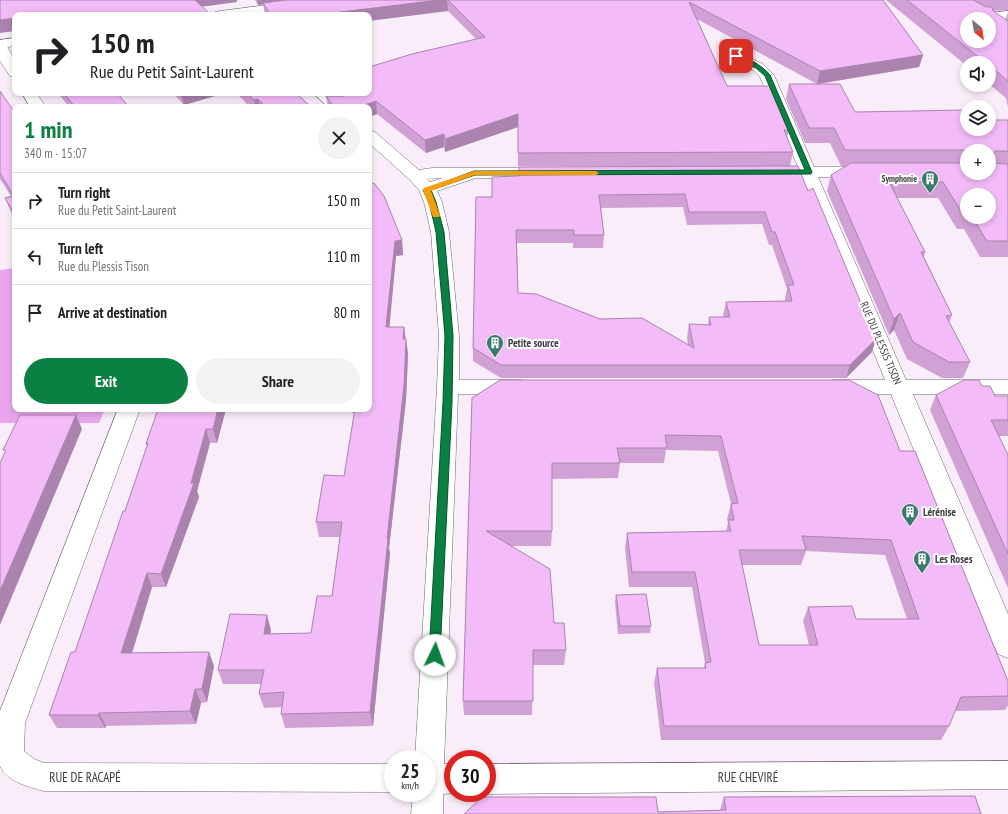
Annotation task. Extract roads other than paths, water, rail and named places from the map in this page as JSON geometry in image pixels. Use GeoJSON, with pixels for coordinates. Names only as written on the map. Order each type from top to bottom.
{"type":"FeatureCollection","features":[{"type":"Feature","properties":{"kind":"street"},"geometry":{"type":"LineString","coordinates":[[252,12],[336,0]]}},
{"type":"Feature","properties":{"kind":"street"},"geometry":{"type":"LineString","coordinates":[[996,16],[1008,15]]}},
{"type":"Feature","properties":{"kind":"street"},"geometry":{"type":"LineString","coordinates":[[12,43],[0,45],[3,55],[12,68]]}},
{"type":"Feature","properties":{"kind":"street","name":"RUE DU PLESSIS TISON"},"geometry":{"type":"LineString","coordinates":[[736,56],[758,67],[767,75],[1008,646]]}},
{"type":"Feature","properties":{"kind":"street"},"geometry":{"type":"LineString","coordinates":[[323,96],[333,104]]}},
{"type":"Feature","properties":{"kind":"street"},"geometry":{"type":"LineString","coordinates":[[372,138],[421,183],[433,202],[440,232],[449,336],[436,779]]}},
{"type":"Feature","properties":{"kind":"street"},"geometry":{"type":"LineString","coordinates":[[784,172],[880,172]]}},
{"type":"Feature","properties":{"kind":"street"},"geometry":{"type":"LineString","coordinates":[[421,183],[432,173],[562,173]]}},
{"type":"Feature","properties":{"kind":"street"},"geometry":{"type":"LineString","coordinates":[[448,387],[539,387]]}},
{"type":"Feature","properties":{"kind":"street"},"geometry":{"type":"LineString","coordinates":[[810,387],[1008,387]]}},
{"type":"Feature","properties":{"kind":"street","name":"RUE DE RACAPÉ"},"geometry":{"type":"LineString","coordinates":[[128,412],[10,723],[7,743],[11,759],[25,772],[44,777],[384,778]]}},
{"type":"Feature","properties":{"kind":"street","name":"RUE CHEVIRÉ"},"geometry":{"type":"LineString","coordinates":[[496,779],[1008,775]]}},
{"type":"Feature","properties":{"kind":"street"},"geometry":{"type":"LineString","coordinates":[[427,814],[430,802]]}},
{"type":"Feature","properties":{"kind":"place","name":"Symphonie"},"geometry":{"type":"Point","coordinates":[930,194]}},
{"type":"Feature","properties":{"kind":"place","name":"Petite source"},"geometry":{"type":"Point","coordinates":[495,358]}},
{"type":"Feature","properties":{"kind":"place","name":"Lérénise"},"geometry":{"type":"Point","coordinates":[910,527]}},
{"type":"Feature","properties":{"kind":"place","name":"Les Roses"},"geometry":{"type":"Point","coordinates":[922,574]}}]}
